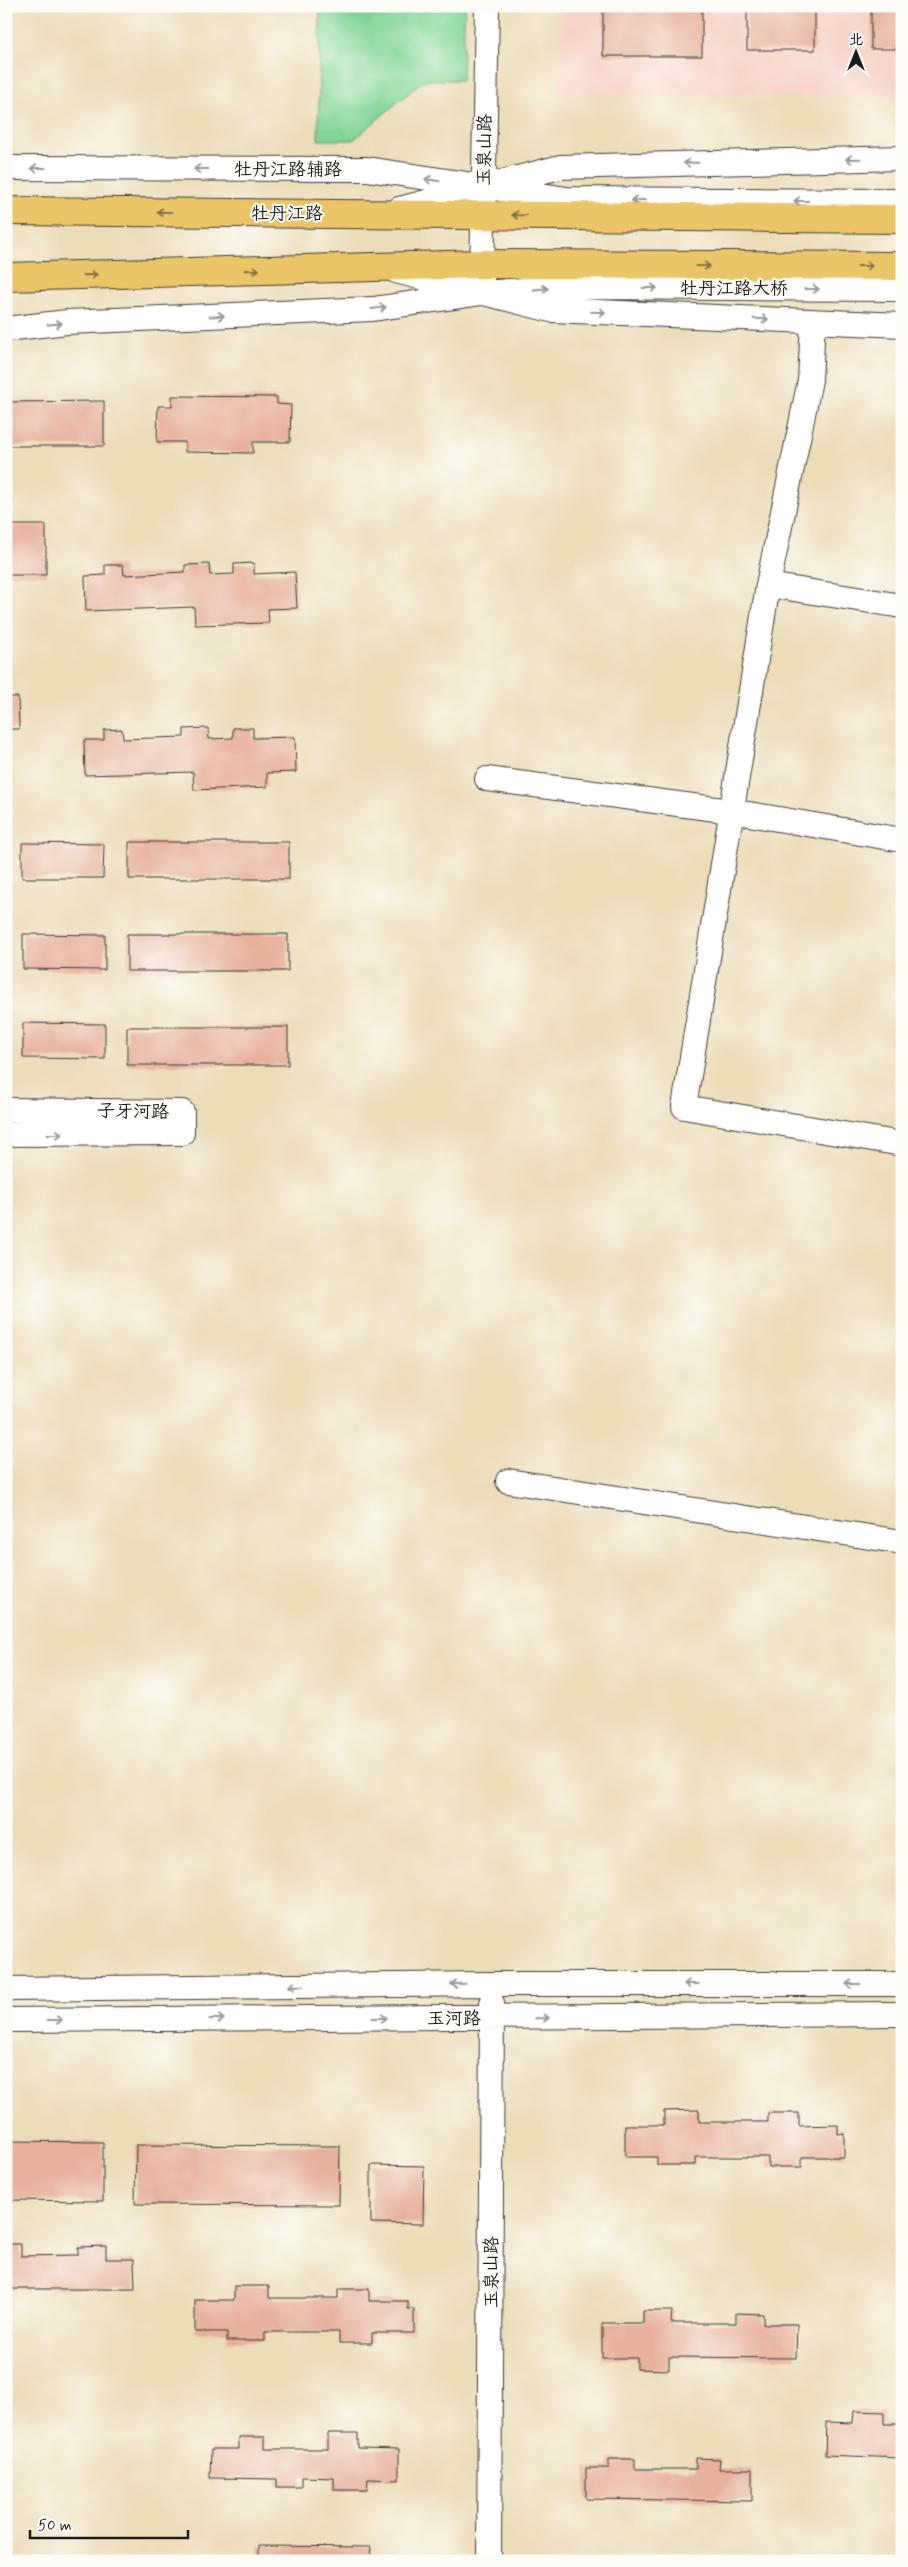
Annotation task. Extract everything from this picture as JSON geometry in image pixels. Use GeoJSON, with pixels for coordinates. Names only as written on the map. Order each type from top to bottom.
{"type":"FeatureCollection","features":[{"type":"Feature","properties":{"kind":"main road","name":"牡丹江路"},"geometry":{"type":"LineString","coordinates":[[6,210],[380,213],[483,201],[567,207]]}},
{"type":"Feature","properties":{"kind":"main road"},"geometry":{"type":"LineString","coordinates":[[567,207],[902,219]]}},
{"type":"Feature","properties":{"kind":"main road"},"geometry":{"type":"LineString","coordinates":[[6,277],[482,264],[566,276]]}},
{"type":"Feature","properties":{"kind":"main road","name":"牡丹江路大桥"},"geometry":{"type":"LineString","coordinates":[[566,276],[902,266]]}},
{"type":"Feature","properties":{"kind":"street","name":"玉泉山路"},"geometry":{"type":"LineString","coordinates":[[482,293],[487,6]]}},
{"type":"Feature","properties":{"kind":"street"},"geometry":{"type":"LineString","coordinates":[[483,201],[560,167],[902,158]]}},
{"type":"Feature","properties":{"kind":"street","name":"牡丹江路辅路"},"geometry":{"type":"LineString","coordinates":[[6,168],[367,169],[483,201]]}},
{"type":"Feature","properties":{"kind":"street"},"geometry":{"type":"LineString","coordinates":[[567,207],[902,201]]}},
{"type":"Feature","properties":{"kind":"street"},"geometry":{"type":"LineString","coordinates":[[380,267],[551,310],[902,325]]}},
{"type":"Feature","properties":{"kind":"street"},"geometry":{"type":"LineString","coordinates":[[6,329],[67,322],[373,309],[482,293],[566,276]]}},
{"type":"Feature","properties":{"kind":"street","name":"牡丹江路大桥"},"geometry":{"type":"LineString","coordinates":[[566,276],[902,289]]}},
{"type":"Feature","properties":{"kind":"street"},"geometry":{"type":"LineString","coordinates":[[813,322],[810,380],[768,585],[684,1107],[902,1144]]}},
{"type":"Feature","properties":{"kind":"street"},"geometry":{"type":"LineString","coordinates":[[768,585],[902,606]]}},
{"type":"Feature","properties":{"kind":"street"},"geometry":{"type":"LineString","coordinates":[[487,778],[732,811],[902,840]]}},
{"type":"Feature","properties":{"kind":"street","name":"子牙河路"},"geometry":{"type":"LineString","coordinates":[[6,1110],[182,1112],[182,1133],[6,1134]]}},
{"type":"Feature","properties":{"kind":"street"},"geometry":{"type":"LineString","coordinates":[[508,1481],[902,1542]]}},
{"type":"Feature","properties":{"kind":"street","name":"玉泉山路"},"geometry":{"type":"LineString","coordinates":[[489,2561],[492,1984]]}},
{"type":"Feature","properties":{"kind":"street","name":"玉河路"},"geometry":{"type":"LineString","coordinates":[[6,1989],[492,1984],[902,1984]]}},
{"type":"Feature","properties":{"kind":"street","name":"玉河路"},"geometry":{"type":"LineString","coordinates":[[6,2020],[902,2014]]}},
{"type":"Feature","properties":{"kind":"shaded area"},"geometry":{"type":"Polygon","coordinates":[[[562,6],[902,6],[902,97],[559,94],[562,6]]]}},
{"type":"Feature","properties":{"kind":"green space"},"geometry":{"type":"Polygon","coordinates":[[[320,6],[465,6],[462,80],[424,80],[353,140],[318,140],[320,6]]]}},
{"type":"Feature","properties":{"kind":"building"},"geometry":{"type":"Polygon","coordinates":[[[603,6],[702,6],[702,56],[603,56],[603,6]]]}},
{"type":"Feature","properties":{"kind":"building"},"geometry":{"type":"Polygon","coordinates":[[[747,6],[815,6],[815,50],[747,50],[747,6]]]}},
{"type":"Feature","properties":{"kind":"building"},"geometry":{"type":"Polygon","coordinates":[[[871,6],[902,6],[902,49],[871,49],[871,6]]]}},
{"type":"Feature","properties":{"kind":"building"},"geometry":{"type":"Polygon","coordinates":[[[172,396],[277,397],[277,404],[291,405],[290,442],[253,442],[253,453],[185,452],[185,442],[157,442],[158,406],[172,406],[172,396]]]}},
{"type":"Feature","properties":{"kind":"building"},"geometry":{"type":"Polygon","coordinates":[[[104,401],[104,446],[6,446],[6,402],[104,401]]]}},
{"type":"Feature","properties":{"kind":"building"},"geometry":{"type":"Polygon","coordinates":[[[6,525],[46,525],[46,575],[6,575],[6,525]]]}},
{"type":"Feature","properties":{"kind":"building"},"geometry":{"type":"Polygon","coordinates":[[[254,563],[254,574],[295,572],[297,608],[268,609],[269,623],[195,625],[194,607],[86,611],[85,576],[105,575],[105,565],[123,565],[124,575],[185,572],[185,565],[209,564],[210,575],[234,574],[234,564],[254,563]]]}},
{"type":"Feature","properties":{"kind":"building"},"geometry":{"type":"Polygon","coordinates":[[[6,697],[18,697],[19,729],[6,729],[6,697]]]}},
{"type":"Feature","properties":{"kind":"building"},"geometry":{"type":"Polygon","coordinates":[[[208,728],[209,739],[233,738],[233,728],[253,728],[253,738],[295,737],[296,772],[267,773],[267,787],[194,790],[193,772],[85,775],[84,740],[104,740],[104,730],[122,729],[123,739],[184,737],[184,729],[208,728]]]}},
{"type":"Feature","properties":{"kind":"building"},"geometry":{"type":"Polygon","coordinates":[[[129,842],[289,842],[289,879],[129,879],[129,842]]]}},
{"type":"Feature","properties":{"kind":"building"},"geometry":{"type":"Polygon","coordinates":[[[22,843],[104,844],[103,878],[22,878],[22,843]]]}},
{"type":"Feature","properties":{"kind":"building"},"geometry":{"type":"Polygon","coordinates":[[[23,934],[105,935],[105,970],[23,969],[23,934]]]}},
{"type":"Feature","properties":{"kind":"building"},"geometry":{"type":"Polygon","coordinates":[[[127,934],[288,934],[288,971],[127,971],[127,934]]]}},
{"type":"Feature","properties":{"kind":"building"},"geometry":{"type":"Polygon","coordinates":[[[23,1023],[105,1024],[105,1059],[23,1058],[23,1023]]]}},
{"type":"Feature","properties":{"kind":"building"},"geometry":{"type":"Polygon","coordinates":[[[127,1027],[288,1027],[288,1065],[127,1065],[127,1027]]]}},
{"type":"Feature","properties":{"kind":"building"},"geometry":{"type":"Polygon","coordinates":[[[699,2110],[699,2122],[768,2122],[768,2113],[799,2113],[799,2126],[838,2125],[838,2134],[844,2133],[844,2157],[802,2157],[802,2167],[768,2167],[768,2157],[695,2157],[695,2165],[657,2165],[657,2157],[625,2157],[625,2125],[664,2125],[664,2111],[699,2110]]]}},
{"type":"Feature","properties":{"kind":"building"},"geometry":{"type":"Polygon","coordinates":[[[6,2141],[103,2142],[103,2201],[6,2200],[6,2141]]]}},
{"type":"Feature","properties":{"kind":"building"},"geometry":{"type":"Polygon","coordinates":[[[136,2145],[340,2146],[339,2205],[135,2204],[136,2145]]]}},
{"type":"Feature","properties":{"kind":"building"},"geometry":{"type":"Polygon","coordinates":[[[371,2165],[424,2166],[423,2224],[371,2223],[371,2165]]]}},
{"type":"Feature","properties":{"kind":"building"},"geometry":{"type":"Polygon","coordinates":[[[6,2244],[21,2244],[21,2256],[78,2255],[78,2247],[106,2246],[106,2259],[134,2259],[135,2289],[6,2289],[6,2244]]]}},
{"type":"Feature","properties":{"kind":"building"},"geometry":{"type":"Polygon","coordinates":[[[234,2286],[269,2286],[269,2298],[338,2298],[338,2289],[369,2289],[369,2301],[408,2301],[408,2309],[414,2309],[414,2333],[372,2333],[372,2343],[339,2343],[339,2332],[265,2332],[265,2341],[227,2341],[227,2332],[195,2332],[195,2300],[234,2300],[234,2286]]]}},
{"type":"Feature","properties":{"kind":"building"},"geometry":{"type":"Polygon","coordinates":[[[643,2311],[672,2311],[671,2323],[736,2323],[736,2313],[763,2314],[763,2324],[797,2324],[796,2358],[669,2357],[669,2370],[637,2369],[637,2358],[602,2358],[602,2323],[643,2323],[643,2311]]]}},
{"type":"Feature","properties":{"kind":"building"},"geometry":{"type":"Polygon","coordinates":[[[854,2411],[884,2412],[884,2424],[902,2424],[902,2458],[825,2455],[826,2422],[853,2423],[854,2411]]]}},
{"type":"Feature","properties":{"kind":"building"},"geometry":{"type":"Polygon","coordinates":[[[328,2433],[358,2433],[358,2448],[399,2449],[399,2480],[368,2479],[367,2490],[334,2490],[334,2478],[301,2477],[301,2487],[277,2487],[277,2479],[210,2478],[211,2449],[239,2449],[239,2437],[265,2437],[265,2449],[328,2449],[328,2433]]]}},
{"type":"Feature","properties":{"kind":"building"},"geometry":{"type":"Polygon","coordinates":[[[696,2458],[720,2459],[719,2469],[752,2469],[752,2501],[586,2499],[586,2468],[609,2468],[609,2459],[635,2459],[635,2469],[696,2469],[696,2458]]]}},
{"type":"Feature","properties":{"kind":"building"},"geometry":{"type":"Polygon","coordinates":[[[259,2546],[371,2547],[370,2561],[259,2561],[259,2546]]]}}]}
